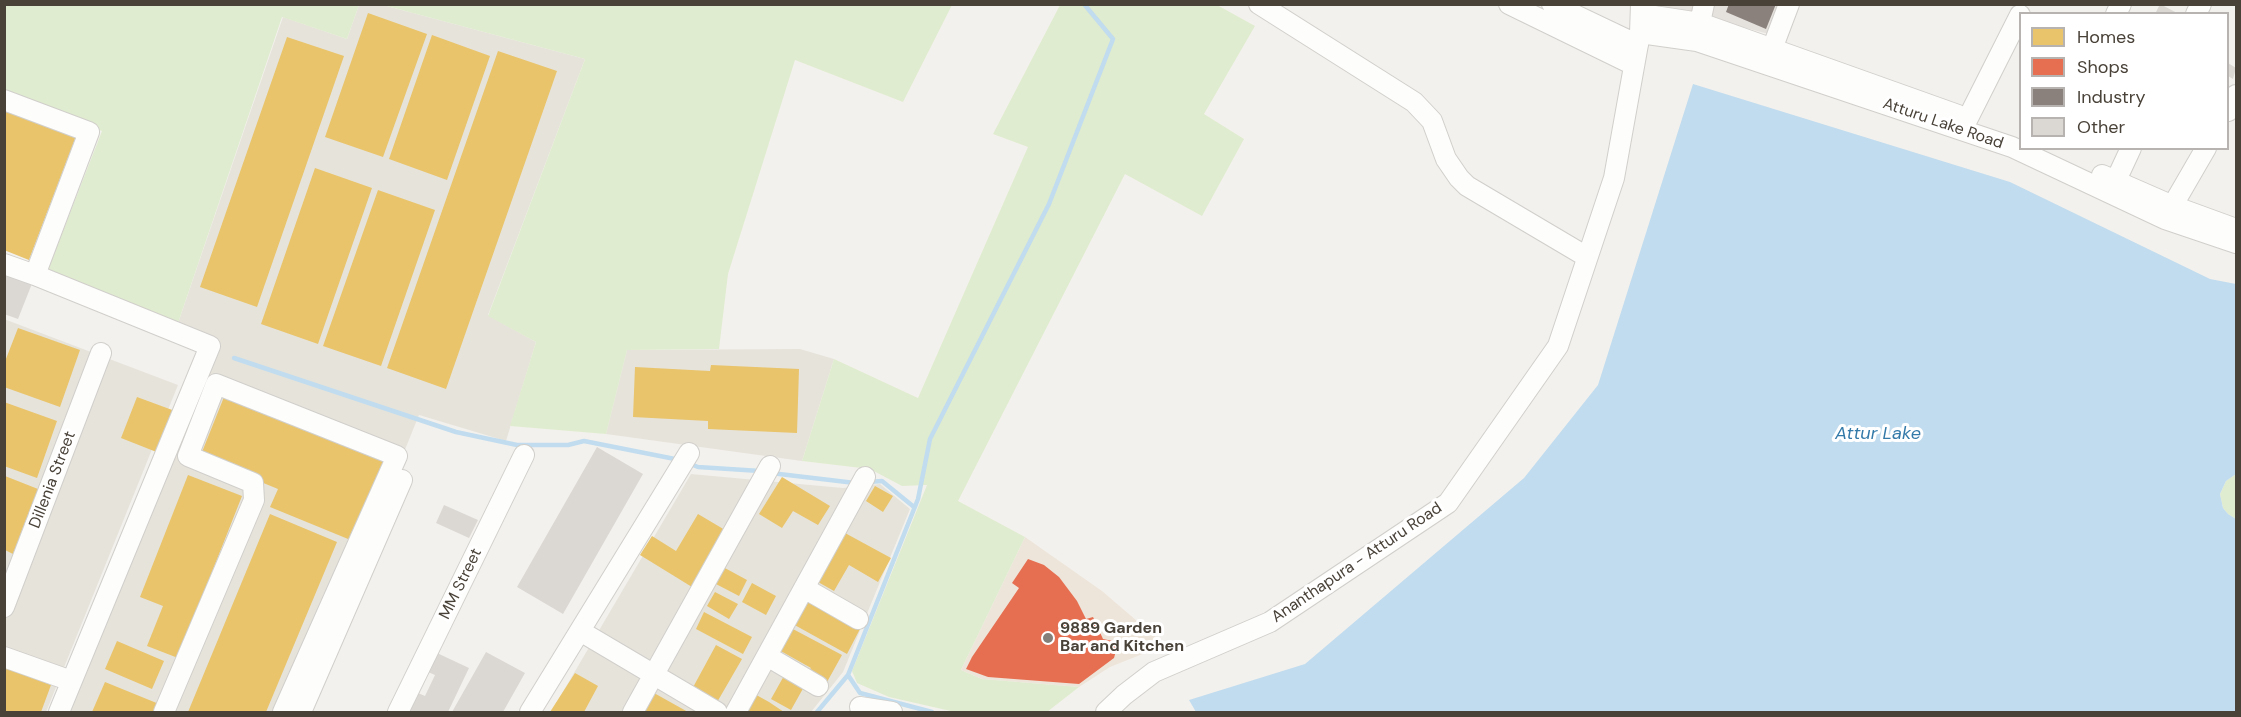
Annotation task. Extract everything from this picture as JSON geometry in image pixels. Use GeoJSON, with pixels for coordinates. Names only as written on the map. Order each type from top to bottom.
{"type":"FeatureCollection","features":[{"type":"Feature","properties":{"kind":"street"},"geometry":{"type":"LineString","coordinates":[[1259,4],[1413,102],[1432,121],[1446,159],[1467,186],[1587,257]]}},
{"type":"Feature","properties":{"kind":"street"},"geometry":{"type":"LineString","coordinates":[[1509,4],[1639,32]]}},
{"type":"Feature","properties":{"kind":"street"},"geometry":{"type":"LineString","coordinates":[[1552,4],[1639,32]]}},
{"type":"Feature","properties":{"kind":"street"},"geometry":{"type":"LineString","coordinates":[[1772,49],[1789,4]]}},
{"type":"Feature","properties":{"kind":"street","name":"Atturu Lake Road"},"geometry":{"type":"LineString","coordinates":[[1639,32],[1702,14],[1772,49],[2019,143]]}},
{"type":"Feature","properties":{"kind":"street"},"geometry":{"type":"LineString","coordinates":[[1965,124],[2019,19]]}},
{"type":"Feature","properties":{"kind":"street","name":"Ananthapura - Atturu Road"},"geometry":{"type":"LineString","coordinates":[[1106,712],[1154,672],[1270,622],[1448,503],[1558,346],[1614,178],[1639,32]]}},
{"type":"Feature","properties":{"kind":"street","name":"Atturu Lake Road"},"geometry":{"type":"LineString","coordinates":[[1639,32],[1696,41],[1965,124]]}},
{"type":"Feature","properties":{"kind":"street"},"geometry":{"type":"LineString","coordinates":[[2229,109],[2236,95]]}},
{"type":"Feature","properties":{"kind":"street"},"geometry":{"type":"LineString","coordinates":[[4,100],[89,132],[35,275]]}},
{"type":"Feature","properties":{"kind":"street","name":"Atturu Lake Road"},"geometry":{"type":"LineString","coordinates":[[2036,150],[2236,243]]}},
{"type":"Feature","properties":{"kind":"street"},"geometry":{"type":"LineString","coordinates":[[2113,187],[2130,150]]}},
{"type":"Feature","properties":{"kind":"street"},"geometry":{"type":"LineString","coordinates":[[2169,212],[2205,150]]}},
{"type":"Feature","properties":{"kind":"street","name":"Atturu Lake Road"},"geometry":{"type":"LineString","coordinates":[[2169,212],[2236,229]]}},
{"type":"Feature","properties":{"kind":"street"},"geometry":{"type":"LineString","coordinates":[[4,264],[210,346],[59,712]]}},
{"type":"Feature","properties":{"kind":"street","name":"Dillenia Street"},"geometry":{"type":"LineString","coordinates":[[4,607],[101,353]]}},
{"type":"Feature","properties":{"kind":"street"},"geometry":{"type":"LineString","coordinates":[[164,712],[254,500],[253,483],[188,456],[216,384],[397,456],[283,712]]}},
{"type":"Feature","properties":{"kind":"street"},"geometry":{"type":"LineString","coordinates":[[182,413],[201,420]]}},
{"type":"Feature","properties":{"kind":"street"},"geometry":{"type":"LineString","coordinates":[[531,712],[689,453]]}},
{"type":"Feature","properties":{"kind":"street","name":"MM Street"},"geometry":{"type":"LineString","coordinates":[[398,712],[524,455]]}},
{"type":"Feature","properties":{"kind":"street"},"geometry":{"type":"LineString","coordinates":[[633,712],[770,466]]}},
{"type":"Feature","properties":{"kind":"street"},"geometry":{"type":"LineString","coordinates":[[736,712],[865,477]]}},
{"type":"Feature","properties":{"kind":"street"},"geometry":{"type":"LineString","coordinates":[[301,712],[402,480]]}},
{"type":"Feature","properties":{"kind":"street"},"geometry":{"type":"LineString","coordinates":[[804,588],[858,619]]}},
{"type":"Feature","properties":{"kind":"street"},"geometry":{"type":"LineString","coordinates":[[580,631],[717,712]]}},
{"type":"Feature","properties":{"kind":"street"},"geometry":{"type":"LineString","coordinates":[[767,656],[818,686]]}},
{"type":"Feature","properties":{"kind":"street"},"geometry":{"type":"LineString","coordinates":[[4,657],[63,678]]}},
{"type":"Feature","properties":{"kind":"street"},"geometry":{"type":"LineString","coordinates":[[860,707],[892,712]]}},
{"type":"Feature","properties":{"kind":"shaded area"},"geometry":{"type":"Polygon","coordinates":[[[359,5],[383,5],[585,59],[488,315],[536,342],[506,441],[419,415],[299,712],[69,712],[221,345],[177,326],[283,17],[347,39],[359,5]]]}},
{"type":"Feature","properties":{"kind":"shaded area"},"geometry":{"type":"Polygon","coordinates":[[[1658,5],[1782,5],[1769,34],[1658,5]]]}},
{"type":"Feature","properties":{"kind":"shaded area"},"geometry":{"type":"Polygon","coordinates":[[[4,319],[178,385],[46,712],[5,712],[4,319]]]}},
{"type":"Feature","properties":{"kind":"shaded area"},"geometry":{"type":"Polygon","coordinates":[[[800,349],[834,359],[802,461],[606,434],[627,350],[800,349]]]}},
{"type":"Feature","properties":{"kind":"shaded area"},"geometry":{"type":"Polygon","coordinates":[[[691,474],[843,488],[880,484],[910,509],[843,672],[811,712],[551,712],[691,474]]]}},
{"type":"Feature","properties":{"kind":"shaded area"},"geometry":{"type":"Polygon","coordinates":[[[1025,537],[1102,591],[1165,645],[1110,667],[1079,687],[982,679],[961,670],[1025,537]]]}},
{"type":"Feature","properties":{"kind":"green space"},"geometry":{"type":"Polygon","coordinates":[[[4,5],[359,5],[347,39],[282,17],[177,326],[47,272],[102,131],[5,94],[4,5]]]}},
{"type":"Feature","properties":{"kind":"green space"},"geometry":{"type":"Polygon","coordinates":[[[383,5],[952,5],[903,102],[795,60],[728,274],[719,349],[627,350],[606,434],[510,426],[536,342],[488,316],[585,59],[383,5]]]}},
{"type":"Feature","properties":{"kind":"green space"},"geometry":{"type":"Polygon","coordinates":[[[1060,5],[1217,5],[1255,26],[1204,114],[1244,139],[1202,216],[1125,174],[958,501],[1025,537],[961,670],[982,679],[1079,687],[1047,712],[955,712],[889,697],[857,683],[852,671],[927,485],[902,486],[870,469],[802,461],[834,359],[918,398],[1028,147],[993,134],[1060,5]]]}},
{"type":"Feature","properties":{"kind":"green space"},"geometry":{"type":"Polygon","coordinates":[[[2236,474],[2236,519],[2223,508],[2220,494],[2226,481],[2236,474]]]}},
{"type":"Feature","properties":{"kind":"water","name":"Attur Lake"},"geometry":{"type":"Polygon","coordinates":[[[1693,84],[2010,182],[2210,279],[2236,284],[2236,474],[2226,481],[2220,494],[2223,508],[2236,519],[2236,712],[1196,712],[1189,700],[1305,664],[1524,478],[1598,385],[1693,84]]]}},
{"type":"Feature","properties":{"kind":"building: Homes"},"geometry":{"type":"Polygon","coordinates":[[[368,13],[427,34],[383,157],[325,137],[368,13]]]}},
{"type":"Feature","properties":{"kind":"building: Homes"},"geometry":{"type":"Polygon","coordinates":[[[432,35],[490,56],[447,180],[389,159],[432,35]]]}},
{"type":"Feature","properties":{"kind":"building: Homes"},"geometry":{"type":"Polygon","coordinates":[[[287,37],[344,56],[257,307],[200,287],[287,37]]]}},
{"type":"Feature","properties":{"kind":"building: Homes"},"geometry":{"type":"Polygon","coordinates":[[[498,51],[557,71],[446,389],[387,368],[498,51]]]}},
{"type":"Feature","properties":{"kind":"building: Homes"},"geometry":{"type":"Polygon","coordinates":[[[4,107],[77,134],[29,260],[4,250],[4,107]]]}},
{"type":"Feature","properties":{"kind":"building: Homes"},"geometry":{"type":"Polygon","coordinates":[[[315,168],[372,188],[318,344],[261,324],[315,168]]]}},
{"type":"Feature","properties":{"kind":"building: Homes"},"geometry":{"type":"Polygon","coordinates":[[[378,190],[435,210],[381,366],[323,346],[378,190]]]}},
{"type":"Feature","properties":{"kind":"building: Homes"},"geometry":{"type":"Polygon","coordinates":[[[18,328],[80,350],[60,407],[4,387],[4,364],[18,328]]]}},
{"type":"Feature","properties":{"kind":"building: Homes"},"geometry":{"type":"Polygon","coordinates":[[[711,365],[799,369],[797,433],[708,429],[708,421],[633,417],[635,367],[710,371],[711,365]]]}},
{"type":"Feature","properties":{"kind":"building: Homes"},"geometry":{"type":"Polygon","coordinates":[[[137,397],[175,411],[159,453],[121,438],[137,397]]]}},
{"type":"Feature","properties":{"kind":"building: Homes"},"geometry":{"type":"Polygon","coordinates":[[[224,397],[385,462],[353,541],[270,507],[278,489],[200,457],[224,397]]]}},
{"type":"Feature","properties":{"kind":"building: Homes"},"geometry":{"type":"Polygon","coordinates":[[[4,402],[57,421],[37,478],[4,466],[4,402]]]}},
{"type":"Feature","properties":{"kind":"building: Homes"},"geometry":{"type":"Polygon","coordinates":[[[188,475],[242,496],[178,658],[147,646],[163,606],[140,597],[188,475]]]}},
{"type":"Feature","properties":{"kind":"building: Homes"},"geometry":{"type":"Polygon","coordinates":[[[5,476],[38,489],[13,554],[5,550],[5,476]]]}},
{"type":"Feature","properties":{"kind":"building: Homes"},"geometry":{"type":"Polygon","coordinates":[[[782,477],[830,506],[818,525],[793,511],[782,528],[759,514],[782,477]]]}},
{"type":"Feature","properties":{"kind":"building: Homes"},"geometry":{"type":"Polygon","coordinates":[[[875,486],[893,496],[883,512],[866,501],[875,486]]]}},
{"type":"Feature","properties":{"kind":"building: Homes"},"geometry":{"type":"Polygon","coordinates":[[[270,514],[337,542],[266,712],[188,712],[270,514]]]}},
{"type":"Feature","properties":{"kind":"building: Homes"},"geometry":{"type":"Polygon","coordinates":[[[698,514],[725,530],[692,587],[640,555],[652,536],[676,551],[698,514]]]}},
{"type":"Feature","properties":{"kind":"building: Homes"},"geometry":{"type":"Polygon","coordinates":[[[845,533],[891,558],[878,582],[849,565],[834,591],[818,582],[845,533]]]}},
{"type":"Feature","properties":{"kind":"building: Homes"},"geometry":{"type":"Polygon","coordinates":[[[723,567],[747,580],[739,596],[714,583],[723,567]]]}},
{"type":"Feature","properties":{"kind":"building: Homes"},"geometry":{"type":"Polygon","coordinates":[[[752,583],[776,596],[766,615],[742,602],[752,583]]]}},
{"type":"Feature","properties":{"kind":"building: Homes"},"geometry":{"type":"Polygon","coordinates":[[[715,592],[738,604],[729,619],[707,606],[715,592]]]}},
{"type":"Feature","properties":{"kind":"building: Homes"},"geometry":{"type":"Polygon","coordinates":[[[805,598],[860,629],[847,654],[791,623],[805,598]]]}},
{"type":"Feature","properties":{"kind":"building: Homes"},"geometry":{"type":"Polygon","coordinates":[[[704,612],[752,637],[743,654],[696,629],[704,612]]]}},
{"type":"Feature","properties":{"kind":"building: Homes"},"geometry":{"type":"Polygon","coordinates":[[[791,628],[842,655],[827,682],[808,672],[811,668],[779,650],[791,628]]]}},
{"type":"Feature","properties":{"kind":"building: Homes"},"geometry":{"type":"Polygon","coordinates":[[[117,641],[164,661],[152,689],[105,669],[117,641]]]}},
{"type":"Feature","properties":{"kind":"building: Homes"},"geometry":{"type":"Polygon","coordinates":[[[716,645],[742,659],[716,704],[691,691],[716,645]]]}},
{"type":"Feature","properties":{"kind":"building: Homes"},"geometry":{"type":"Polygon","coordinates":[[[4,667],[51,685],[41,712],[4,712],[4,667]]]}},
{"type":"Feature","properties":{"kind":"building: Homes"},"geometry":{"type":"Polygon","coordinates":[[[575,673],[598,686],[584,712],[550,712],[575,673]]]}},
{"type":"Feature","properties":{"kind":"building: Homes"},"geometry":{"type":"Polygon","coordinates":[[[785,674],[805,685],[791,710],[771,699],[785,674]]]}},
{"type":"Feature","properties":{"kind":"building: Homes"},"geometry":{"type":"Polygon","coordinates":[[[105,682],[159,704],[155,712],[92,712],[105,682]]]}},
{"type":"Feature","properties":{"kind":"building: Homes"},"geometry":{"type":"Polygon","coordinates":[[[751,692],[769,702],[784,712],[740,712],[751,692]]]}},
{"type":"Feature","properties":{"kind":"building: Homes"},"geometry":{"type":"Polygon","coordinates":[[[654,693],[688,712],[643,712],[654,693]]]}},
{"type":"Feature","properties":{"kind":"building: Shops"},"geometry":{"type":"Polygon","coordinates":[[[1028,559],[1044,565],[1059,577],[1077,601],[1086,619],[1093,617],[1103,639],[1113,641],[1117,647],[1114,658],[1079,684],[988,677],[966,669],[1019,588],[1012,583],[1028,559]]]}},
{"type":"Feature","properties":{"kind":"building: Industry"},"geometry":{"type":"Polygon","coordinates":[[[1729,4],[1776,4],[1766,29],[1726,12],[1729,4]]]}},
{"type":"Feature","properties":{"kind":"building: Other"},"geometry":{"type":"Polygon","coordinates":[[[2160,4],[2175,12],[2156,12],[2160,4]]]}},
{"type":"Feature","properties":{"kind":"building: Other"},"geometry":{"type":"Polygon","coordinates":[[[2229,64],[2236,68],[2233,79],[2229,77],[2229,64]]]}},
{"type":"Feature","properties":{"kind":"building: Other"},"geometry":{"type":"Polygon","coordinates":[[[4,270],[33,281],[18,319],[4,314],[4,270]]]}},
{"type":"Feature","properties":{"kind":"building: Other"},"geometry":{"type":"Polygon","coordinates":[[[597,447],[643,474],[563,614],[517,587],[597,447]]]}},
{"type":"Feature","properties":{"kind":"building: Other"},"geometry":{"type":"Polygon","coordinates":[[[444,505],[478,520],[469,538],[436,523],[444,505]]]}},
{"type":"Feature","properties":{"kind":"building: Other"},"geometry":{"type":"Polygon","coordinates":[[[486,652],[525,673],[503,712],[452,712],[486,652]]]}},
{"type":"Feature","properties":{"kind":"building: Other"},"geometry":{"type":"Polygon","coordinates":[[[437,653],[469,668],[448,712],[409,712],[418,693],[425,696],[435,675],[428,672],[437,653]]]}},
{"type":"Feature","properties":{"kind":"waterway"},"geometry":{"type":"LineString","coordinates":[[932,712],[860,693],[848,675],[918,499],[930,439],[1049,204],[1113,39],[1084,4]]}},
{"type":"Feature","properties":{"kind":"waterway"},"geometry":{"type":"LineString","coordinates":[[234,358],[456,432],[517,445],[568,445],[584,441],[680,460]]}},
{"type":"Feature","properties":{"kind":"waterway"},"geometry":{"type":"LineString","coordinates":[[688,463],[698,467],[760,471]]}},
{"type":"Feature","properties":{"kind":"waterway"},"geometry":{"type":"LineString","coordinates":[[771,473],[855,483]]}},
{"type":"Feature","properties":{"kind":"waterway"},"geometry":{"type":"LineString","coordinates":[[869,482],[882,481],[914,507]]}},
{"type":"Feature","properties":{"kind":"waterway"},"geometry":{"type":"LineString","coordinates":[[817,712],[848,675]]}},
{"type":"Feature","properties":{"kind":"place","name":"9889 Garden Bar and Kitchen"},"geometry":{"type":"Point","coordinates":[1048,638]}}]}
